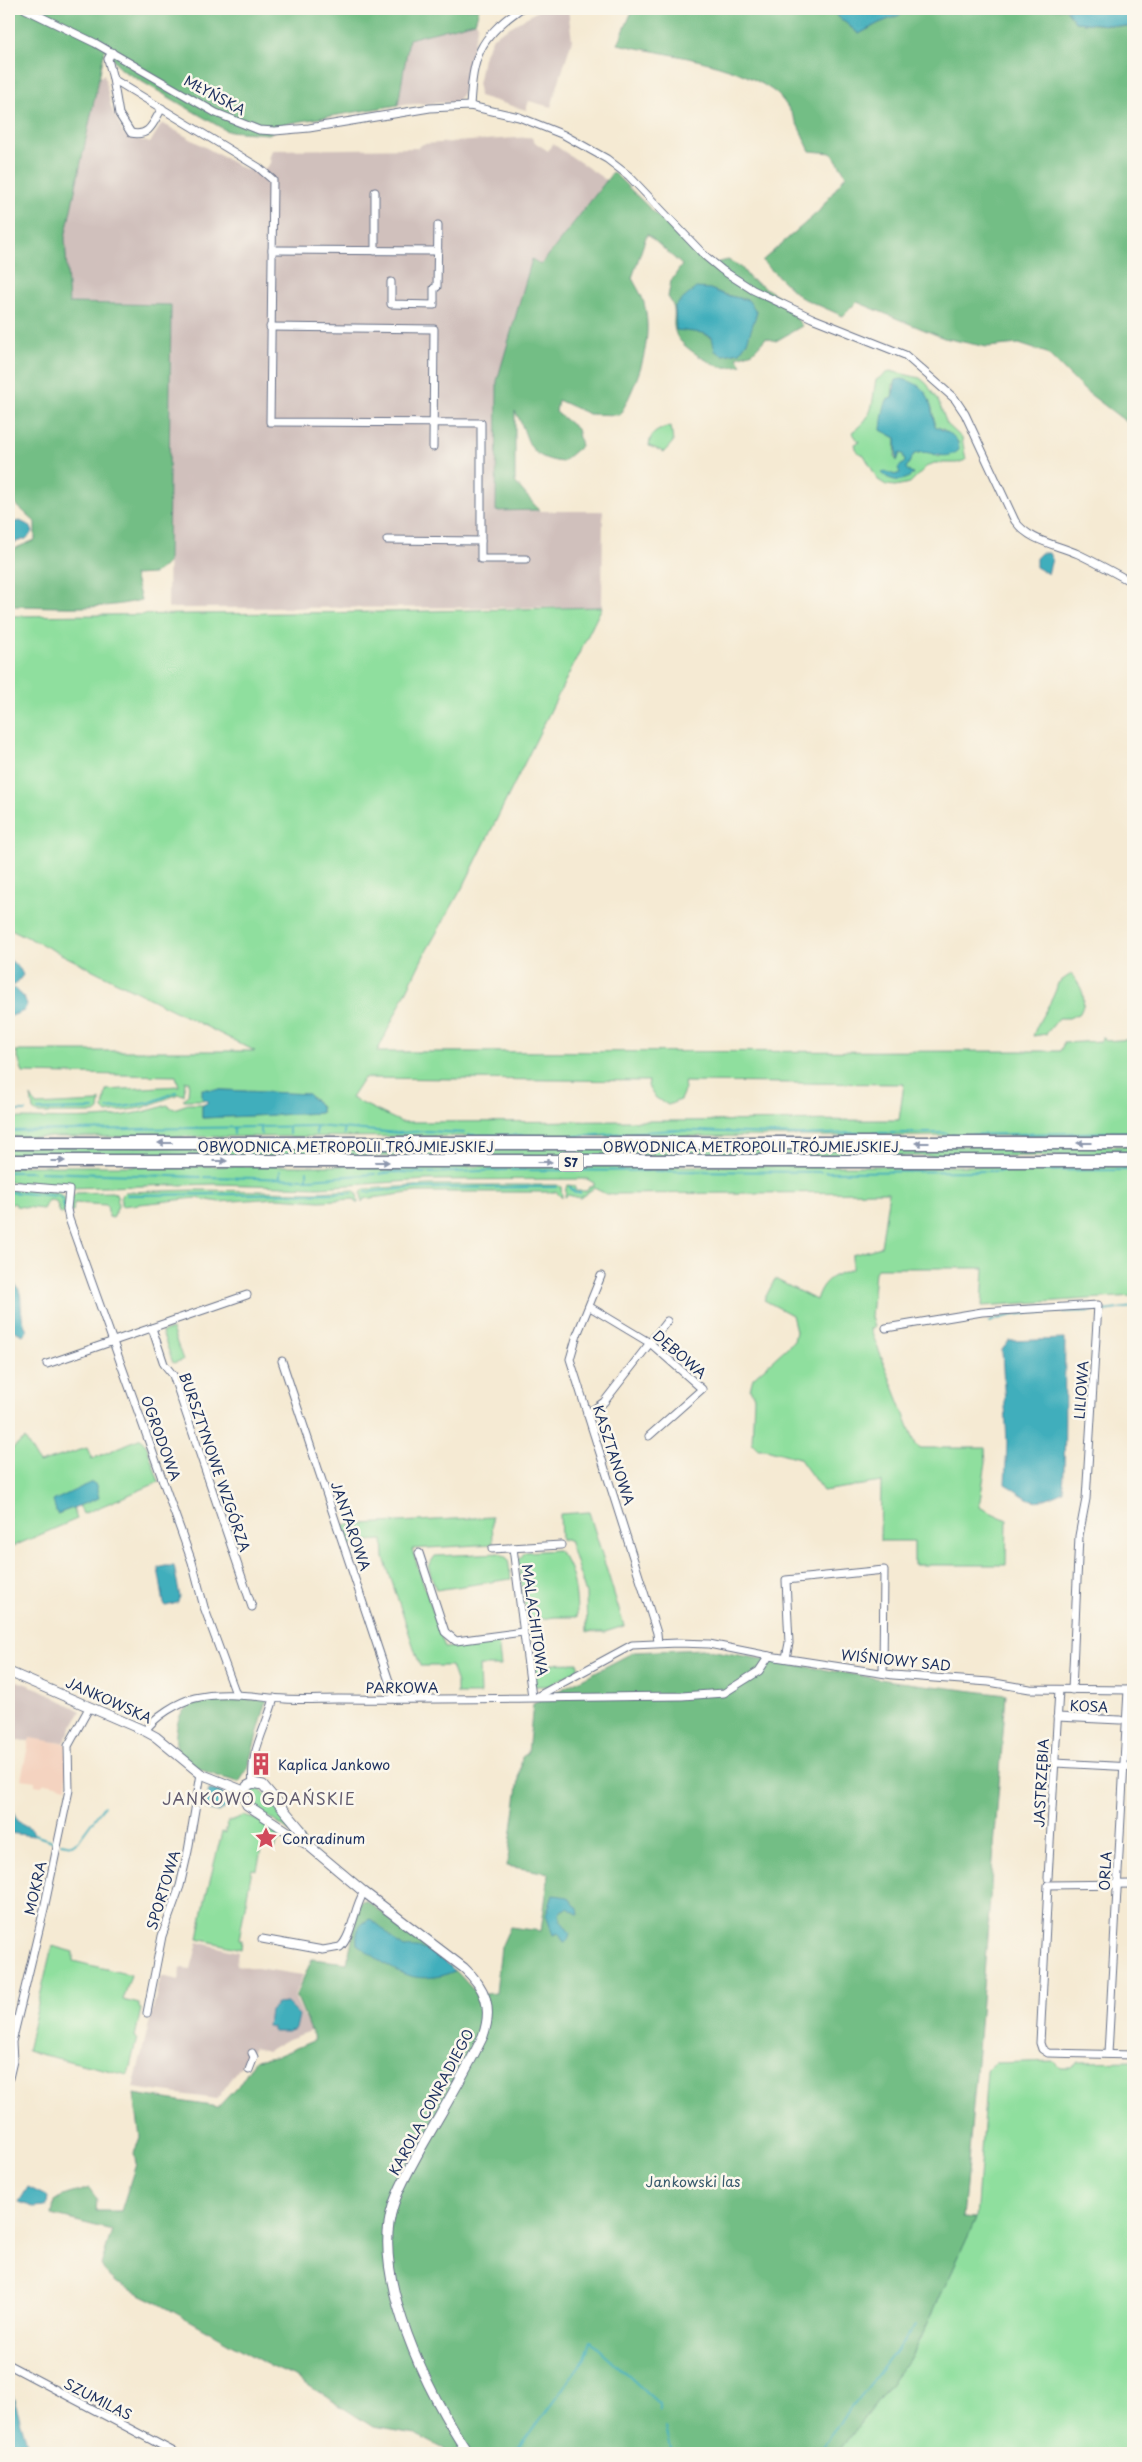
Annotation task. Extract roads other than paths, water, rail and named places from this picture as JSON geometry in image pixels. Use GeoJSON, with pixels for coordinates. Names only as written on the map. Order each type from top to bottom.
{"type":"FeatureCollection","features":[{"type":"Feature","properties":{"kind":"highway","name":"OBWODNICA METROPOLII TRÓJMIEJSKIEJ"},"geometry":{"type":"LineString","coordinates":[[9,1143],[1133,1143]]}},
{"type":"Feature","properties":{"kind":"highway","name":"OBWODNICA METROPOLII TRÓJMIEJSKIEJ"},"geometry":{"type":"LineString","coordinates":[[9,1161],[1133,1161]]}},
{"type":"Feature","properties":{"kind":"street","name":"MŁYŃSKA"},"geometry":{"type":"LineString","coordinates":[[25,9],[112,52],[216,113],[259,130],[276,131],[309,128],[430,108],[470,106],[519,116],[564,135],[607,159],[629,176],[704,255],[722,270],[753,290],[812,318],[906,355],[955,399],[965,414],[1015,521],[1022,531],[1032,537],[1077,554],[1133,583]]}},
{"type":"Feature","properties":{"kind":"street"},"geometry":{"type":"LineString","coordinates":[[470,106],[472,70],[485,40],[501,22],[520,9]]}},
{"type":"Feature","properties":{"kind":"street"},"geometry":{"type":"LineString","coordinates":[[112,52],[108,59],[119,114],[131,133],[140,135],[146,132],[162,108]]}},
{"type":"Feature","properties":{"kind":"street"},"geometry":{"type":"LineString","coordinates":[[113,79],[258,167],[273,180],[270,422],[481,423],[481,560],[526,560]]}},
{"type":"Feature","properties":{"kind":"street"},"geometry":{"type":"LineString","coordinates":[[375,192],[375,251]]}},
{"type":"Feature","properties":{"kind":"street"},"geometry":{"type":"LineString","coordinates":[[391,282],[391,304],[434,305],[434,288],[437,286],[438,225]]}},
{"type":"Feature","properties":{"kind":"street"},"geometry":{"type":"LineString","coordinates":[[272,250],[438,251]]}},
{"type":"Feature","properties":{"kind":"street"},"geometry":{"type":"LineString","coordinates":[[270,326],[434,329],[433,447]]}},
{"type":"Feature","properties":{"kind":"street"},"geometry":{"type":"LineString","coordinates":[[387,540],[481,541]]}},
{"type":"Feature","properties":{"kind":"street","name":"OGRODOWA"},"geometry":{"type":"LineString","coordinates":[[9,1185],[69,1190],[69,1219],[189,1553],[204,1608],[236,1694]]}},
{"type":"Feature","properties":{"kind":"street","name":"KASZTANOWA"},"geometry":{"type":"LineString","coordinates":[[601,1276],[577,1335],[570,1359],[658,1633],[658,1643]]}},
{"type":"Feature","properties":{"kind":"street"},"geometry":{"type":"LineString","coordinates":[[47,1364],[247,1295]]}},
{"type":"Feature","properties":{"kind":"street","name":"LILIOWA"},"geometry":{"type":"LineString","coordinates":[[886,1328],[982,1312],[1098,1305],[1086,1499],[1079,1536],[1072,1690]]}},
{"type":"Feature","properties":{"kind":"street","name":"DĘBOWA"},"geometry":{"type":"LineString","coordinates":[[590,1307],[650,1343],[702,1389],[649,1436]]}},
{"type":"Feature","properties":{"kind":"street"},"geometry":{"type":"LineString","coordinates":[[587,1414],[604,1402],[667,1321]]}},
{"type":"Feature","properties":{"kind":"street","name":"BURSZTYNOWE WZGÓRZA"},"geometry":{"type":"LineString","coordinates":[[152,1328],[164,1364],[173,1375],[252,1607]]}},
{"type":"Feature","properties":{"kind":"street","name":"JANTAROWA"},"geometry":{"type":"LineString","coordinates":[[282,1361],[395,1699]]}},
{"type":"Feature","properties":{"kind":"street"},"geometry":{"type":"LineString","coordinates":[[492,1549],[561,1545]]}},
{"type":"Feature","properties":{"kind":"street","name":"MALACHITOWA"},"geometry":{"type":"LineString","coordinates":[[513,1548],[523,1632],[534,1697]]}},
{"type":"Feature","properties":{"kind":"street"},"geometry":{"type":"LineString","coordinates":[[419,1553],[445,1632],[456,1641],[523,1632]]}},
{"type":"Feature","properties":{"kind":"street"},"geometry":{"type":"LineString","coordinates":[[786,1658],[788,1643],[786,1580],[884,1570],[883,1673]]}},
{"type":"Feature","properties":{"kind":"street","name":"WIŚNIOWY SAD"},"geometry":{"type":"LineString","coordinates":[[658,1643],[709,1644],[769,1656],[883,1673],[989,1682],[1030,1689],[1131,1690]]}},
{"type":"Feature","properties":{"kind":"street","name":"PARKOWA"},"geometry":{"type":"LineString","coordinates":[[145,1731],[171,1708],[200,1697],[236,1694],[274,1698],[534,1697],[632,1645],[658,1643]]}},
{"type":"Feature","properties":{"kind":"street"},"geometry":{"type":"LineString","coordinates":[[534,1697],[682,1696],[724,1693],[759,1671],[769,1656]]}},
{"type":"Feature","properties":{"kind":"street","name":"JANKOWSKA"},"geometry":{"type":"LineString","coordinates":[[9,1672],[145,1731],[156,1737],[201,1774],[244,1791]]}},
{"type":"Feature","properties":{"kind":"street","name":"JASTRZĘBIA"},"geometry":{"type":"LineString","coordinates":[[1059,1690],[1040,2043],[1042,2049],[1055,2054],[1108,2054]]}},
{"type":"Feature","properties":{"kind":"street","name":"ORLA"},"geometry":{"type":"LineString","coordinates":[[1108,2054],[1124,1767],[1131,1690]]}},
{"type":"Feature","properties":{"kind":"street"},"geometry":{"type":"LineString","coordinates":[[244,1791],[247,1786],[253,1783],[252,1770],[261,1732],[274,1698]]}},
{"type":"Feature","properties":{"kind":"street","name":"MOKRA"},"geometry":{"type":"LineString","coordinates":[[9,2078],[13,2062],[12,2042],[44,1909],[69,1790],[68,1746],[89,1708]]}},
{"type":"Feature","properties":{"kind":"street","name":"KOSA"},"geometry":{"type":"LineString","coordinates":[[1057,1717],[1120,1720]]}},
{"type":"Feature","properties":{"kind":"street"},"geometry":{"type":"LineString","coordinates":[[1055,1763],[1133,1767]]}},
{"type":"Feature","properties":{"kind":"street","name":"SPORTOWA"},"geometry":{"type":"LineString","coordinates":[[147,2013],[162,1936],[180,1886],[188,1852],[201,1774]]}},
{"type":"Feature","properties":{"kind":"street","name":"KAROLA CONRADIEGO"},"geometry":{"type":"LineString","coordinates":[[253,1783],[264,1785],[301,1830],[308,1845]]}},
{"type":"Feature","properties":{"kind":"street","name":"KAROLA CONRADIEGO"},"geometry":{"type":"LineString","coordinates":[[244,1791],[247,1805],[274,1825],[308,1845],[364,1892],[471,1974],[486,1994],[489,2009],[488,2021],[480,2042],[405,2177],[389,2220],[388,2242],[393,2284],[418,2359],[436,2399],[468,2453]]}},
{"type":"Feature","properties":{"kind":"street"},"geometry":{"type":"LineString","coordinates":[[274,1825],[287,1813]]}},
{"type":"Feature","properties":{"kind":"street"},"geometry":{"type":"LineString","coordinates":[[1048,1882],[1133,1884]]}},
{"type":"Feature","properties":{"kind":"street"},"geometry":{"type":"LineString","coordinates":[[262,1939],[324,1950],[340,1947],[347,1937],[354,1913],[364,1892]]}},
{"type":"Feature","properties":{"kind":"street"},"geometry":{"type":"LineString","coordinates":[[249,2070],[254,2057],[252,2053]]}},
{"type":"Feature","properties":{"kind":"street"},"geometry":{"type":"LineString","coordinates":[[1108,2054],[1133,2056]]}},
{"type":"Feature","properties":{"kind":"street","name":"SZUMILAS"},"geometry":{"type":"LineString","coordinates":[[9,2365],[176,2453]]}},
{"type":"Feature","properties":{"kind":"water"},"geometry":{"type":"Polygon","coordinates":[[[829,9],[915,9],[879,23],[859,34],[829,9]]]}},
{"type":"Feature","properties":{"kind":"water"},"geometry":{"type":"Polygon","coordinates":[[[1066,9],[1133,9],[1133,27],[1075,22],[1066,9]]]}},
{"type":"Feature","properties":{"kind":"water"},"geometry":{"type":"Polygon","coordinates":[[[696,288],[710,289],[725,295],[748,300],[757,312],[747,342],[740,352],[723,355],[715,351],[712,337],[703,333],[676,330],[675,306],[696,288]]]}},
{"type":"Feature","properties":{"kind":"water"},"geometry":{"type":"Polygon","coordinates":[[[902,379],[912,382],[924,391],[930,403],[935,426],[957,440],[959,450],[947,456],[926,452],[914,454],[906,468],[913,474],[905,479],[893,480],[882,473],[885,471],[895,475],[900,473],[898,468],[905,462],[903,454],[900,453],[897,461],[896,438],[881,430],[887,400],[892,398],[896,380],[902,379]]]}},
{"type":"Feature","properties":{"kind":"water"},"geometry":{"type":"Polygon","coordinates":[[[20,521],[30,526],[33,532],[26,539],[9,544],[9,523],[20,521]]]}},
{"type":"Feature","properties":{"kind":"water"},"geometry":{"type":"Polygon","coordinates":[[[1041,553],[1049,553],[1052,559],[1048,574],[1036,567],[1036,558],[1041,553]]]}},
{"type":"Feature","properties":{"kind":"water"},"geometry":{"type":"Polygon","coordinates":[[[9,959],[20,969],[23,975],[15,985],[9,987],[9,959]]]}},
{"type":"Feature","properties":{"kind":"water"},"geometry":{"type":"Polygon","coordinates":[[[14,988],[24,997],[27,1004],[24,1011],[9,1017],[9,990],[14,988]]]}},
{"type":"Feature","properties":{"kind":"water"},"geometry":{"type":"Polygon","coordinates":[[[202,1089],[308,1094],[321,1107],[321,1113],[202,1118],[202,1106],[208,1102],[202,1098],[202,1089]]]}},
{"type":"Feature","properties":{"kind":"water"},"geometry":{"type":"Polygon","coordinates":[[[9,1278],[17,1287],[20,1295],[23,1321],[27,1331],[23,1335],[9,1328],[9,1278]]]}},
{"type":"Feature","properties":{"kind":"water"},"geometry":{"type":"Polygon","coordinates":[[[1065,1339],[1063,1491],[1038,1501],[1028,1498],[1005,1484],[1007,1443],[1002,1350],[1009,1341],[1065,1339]]]}},
{"type":"Feature","properties":{"kind":"water"},"geometry":{"type":"Polygon","coordinates":[[[92,1482],[96,1485],[99,1498],[57,1514],[53,1501],[92,1482]]]}},
{"type":"Feature","properties":{"kind":"water"},"geometry":{"type":"Polygon","coordinates":[[[174,1566],[180,1597],[177,1603],[166,1606],[164,1604],[158,1568],[174,1566]]]}},
{"type":"Feature","properties":{"kind":"water"},"geometry":{"type":"Polygon","coordinates":[[[209,1790],[218,1791],[227,1796],[231,1801],[229,1806],[219,1812],[206,1809],[204,1804],[209,1790]]]}},
{"type":"Feature","properties":{"kind":"water"},"geometry":{"type":"Polygon","coordinates":[[[9,1800],[17,1821],[32,1829],[34,1836],[9,1833],[9,1800]]]}},
{"type":"Feature","properties":{"kind":"water"},"geometry":{"type":"Polygon","coordinates":[[[553,1895],[568,1897],[578,1909],[579,1915],[568,1908],[562,1910],[559,1914],[561,1921],[570,1933],[568,1940],[564,1942],[558,1933],[553,1935],[546,1915],[553,1895]]]}},
{"type":"Feature","properties":{"kind":"water"},"geometry":{"type":"Polygon","coordinates":[[[370,1919],[404,1948],[426,1950],[455,1971],[426,1978],[414,1977],[391,1968],[357,1944],[359,1929],[370,1919]]]}},
{"type":"Feature","properties":{"kind":"water"},"geometry":{"type":"Polygon","coordinates":[[[287,2003],[299,2015],[296,2029],[287,2032],[273,2032],[273,2027],[268,2026],[270,2010],[277,2004],[287,2003]]]}},
{"type":"Feature","properties":{"kind":"water"},"geometry":{"type":"Polygon","coordinates":[[[28,2187],[48,2197],[47,2206],[33,2207],[19,2202],[28,2187]]]}},
{"type":"Feature","properties":{"kind":"water"},"geometry":{"type":"Polygon","coordinates":[[[9,2383],[30,2453],[11,2453],[9,2451],[9,2383]]]}},
{"type":"Feature","properties":{"kind":"waterway"},"geometry":{"type":"LineString","coordinates":[[108,1109],[149,1103],[177,1092]]}},
{"type":"Feature","properties":{"kind":"waterway"},"geometry":{"type":"LineString","coordinates":[[38,1110],[94,1109]]}},
{"type":"Feature","properties":{"kind":"waterway"},"geometry":{"type":"LineString","coordinates":[[9,1111],[26,1111]]}},
{"type":"Feature","properties":{"kind":"waterway"},"geometry":{"type":"LineString","coordinates":[[316,1126],[316,1134]]}},
{"type":"Feature","properties":{"kind":"waterway"},"geometry":{"type":"LineString","coordinates":[[9,1131],[316,1126],[399,1133],[427,1131],[464,1133]]}},
{"type":"Feature","properties":{"kind":"waterway"},"geometry":{"type":"LineString","coordinates":[[261,1127],[261,1134]]}},
{"type":"Feature","properties":{"kind":"waterway"},"geometry":{"type":"LineString","coordinates":[[289,1127],[289,1134]]}},
{"type":"Feature","properties":{"kind":"waterway"},"geometry":{"type":"LineString","coordinates":[[234,1128],[234,1134]]}},
{"type":"Feature","properties":{"kind":"waterway"},"geometry":{"type":"LineString","coordinates":[[344,1128],[344,1134]]}},
{"type":"Feature","properties":{"kind":"waterway"},"geometry":{"type":"LineString","coordinates":[[469,1135],[583,1136],[674,1130],[799,1135],[947,1133]]}},
{"type":"Feature","properties":{"kind":"waterway"},"geometry":{"type":"LineString","coordinates":[[952,1135],[1133,1132]]}},
{"type":"Feature","properties":{"kind":"waterway"},"geometry":{"type":"LineString","coordinates":[[379,1174],[393,1172],[427,1173],[507,1170]]}},
{"type":"Feature","properties":{"kind":"waterway"},"geometry":{"type":"LineString","coordinates":[[511,1170],[821,1172]]}},
{"type":"Feature","properties":{"kind":"waterway"},"geometry":{"type":"LineString","coordinates":[[825,1172],[1133,1170]]}},
{"type":"Feature","properties":{"kind":"waterway"},"geometry":{"type":"LineString","coordinates":[[280,1171],[280,1178]]}},
{"type":"Feature","properties":{"kind":"waterway"},"geometry":{"type":"LineString","coordinates":[[307,1171],[307,1178]]}},
{"type":"Feature","properties":{"kind":"waterway"},"geometry":{"type":"LineString","coordinates":[[9,1172],[33,1172]]}},
{"type":"Feature","properties":{"kind":"waterway"},"geometry":{"type":"LineString","coordinates":[[40,1172],[201,1177]]}},
{"type":"Feature","properties":{"kind":"waterway"},"geometry":{"type":"LineString","coordinates":[[204,1177],[310,1179],[375,1174]]}},
{"type":"Feature","properties":{"kind":"waterway"},"geometry":{"type":"LineString","coordinates":[[366,1192],[411,1188],[556,1187]]}},
{"type":"Feature","properties":{"kind":"waterway"},"geometry":{"type":"LineString","coordinates":[[570,1187],[575,1193],[580,1193]]}},
{"type":"Feature","properties":{"kind":"waterway"},"geometry":{"type":"LineString","coordinates":[[9,1192],[59,1196],[62,1199]]}},
{"type":"Feature","properties":{"kind":"waterway"},"geometry":{"type":"LineString","coordinates":[[127,1195],[352,1193]]}},
{"type":"Feature","properties":{"kind":"waterway"},"geometry":{"type":"LineString","coordinates":[[63,1203],[64,1209]]}},
{"type":"Feature","properties":{"kind":"waterway"},"geometry":{"type":"LineString","coordinates":[[1103,1311],[1133,1307]]}},
{"type":"Feature","properties":{"kind":"waterway"},"geometry":{"type":"LineString","coordinates":[[989,1322],[1026,1313],[1092,1311]]}},
{"type":"Feature","properties":{"kind":"waterway"},"geometry":{"type":"LineString","coordinates":[[1133,1590],[1130,1593],[1133,1601]]}},
{"type":"Feature","properties":{"kind":"waterway"},"geometry":{"type":"LineString","coordinates":[[61,1843],[72,1845],[79,1840],[104,1806]]}},
{"type":"Feature","properties":{"kind":"waterway"},"geometry":{"type":"LineString","coordinates":[[34,1835],[55,1842]]}},
{"type":"Feature","properties":{"kind":"waterway"},"geometry":{"type":"LineString","coordinates":[[817,2453],[915,2326]]}},
{"type":"Feature","properties":{"kind":"waterway"},"geometry":{"type":"LineString","coordinates":[[516,2453],[585,2358],[591,2341],[659,2404],[659,2410]]}},
{"type":"Feature","properties":{"kind":"waterway"},"geometry":{"type":"LineString","coordinates":[[666,2428],[672,2453]]}},
{"type":"Feature","properties":{"kind":"place","name":"Kaplica Jankowo"},"geometry":{"type":"Point","coordinates":[261,1764]}},
{"type":"Feature","properties":{"kind":"place","name":"Conradinum"},"geometry":{"type":"Point","coordinates":[266,1838]}},
{"type":"Feature","properties":{"kind":"district","name":"JANKOWO GDAŃSKIE"},"geometry":{"type":"Point","coordinates":[259,1798]}},
{"type":"Feature","properties":{"kind":"park label","name":"Jankowski las"},"geometry":{"type":"Point","coordinates":[693,2181]}}]}
